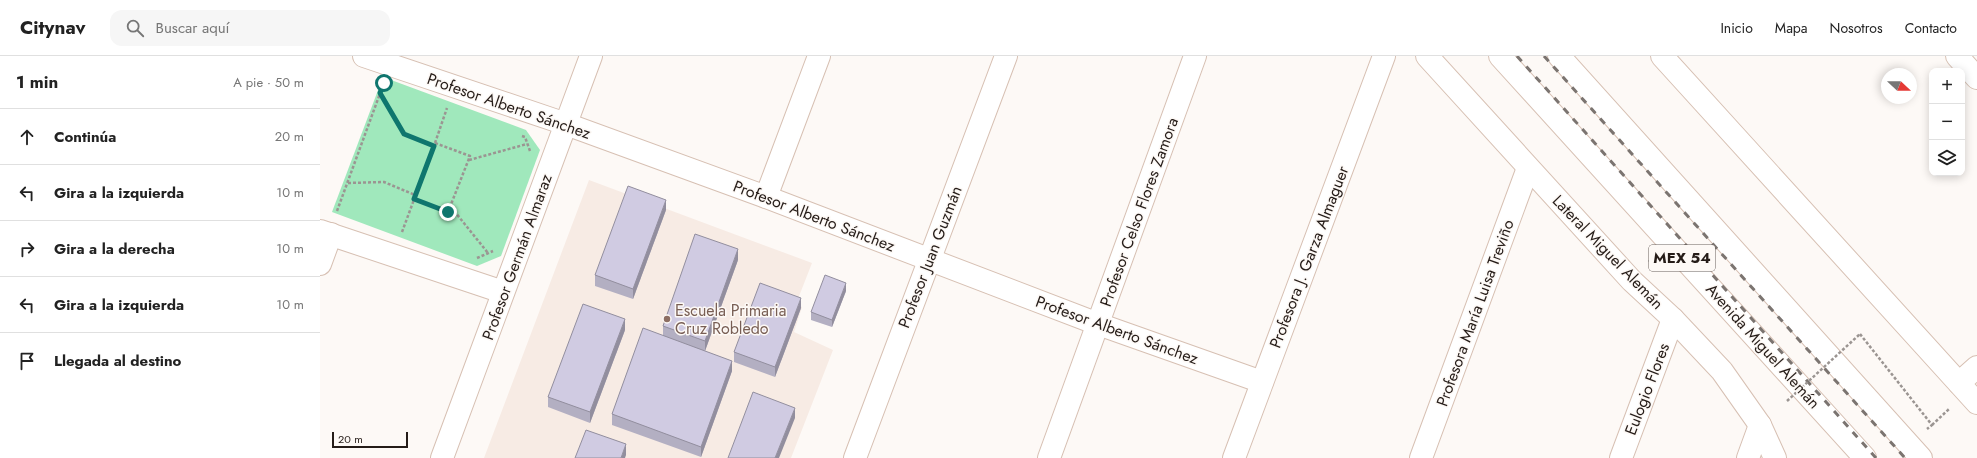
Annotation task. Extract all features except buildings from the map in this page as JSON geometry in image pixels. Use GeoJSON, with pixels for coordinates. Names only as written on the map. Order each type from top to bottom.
{"type":"FeatureCollection","features":[{"type":"Feature","properties":{"kind":"main road","name":"Profesor Alberto Sánchez"},"geometry":{"type":"LineString","coordinates":[[364,56],[391,68],[566,124],[766,197],[1098,324],[1262,382]]}},
{"type":"Feature","properties":{"kind":"main road","name":"Profesor Germán Almaraz"},"geometry":{"type":"LineString","coordinates":[[442,458],[591,56]]}},
{"type":"Feature","properties":{"kind":"main road"},"geometry":{"type":"LineString","coordinates":[[766,197],[819,56]]}},
{"type":"Feature","properties":{"kind":"main road","name":"Profesor Juan Guzmán"},"geometry":{"type":"LineString","coordinates":[[855,458],[928,259],[1006,56]]}},
{"type":"Feature","properties":{"kind":"main road","name":"Profesor Celso Flores Zamora"},"geometry":{"type":"LineString","coordinates":[[1048,458],[1195,56]]}},
{"type":"Feature","properties":{"kind":"main road","name":"Profesora J. Garza Almaguer"},"geometry":{"type":"LineString","coordinates":[[1234,458],[1384,56]]}},
{"type":"Feature","properties":{"kind":"main road","name":"Lateral Miguel Alemán"},"geometry":{"type":"LineString","coordinates":[[1428,56],[1632,281],[1673,319],[1722,371],[1760,425],[1775,458]]}},
{"type":"Feature","properties":{"kind":"main road","name":"Avenida Miguel Alemán"},"geometry":{"type":"LineString","coordinates":[[1500,56],[1865,458]]}},
{"type":"Feature","properties":{"kind":"main road","name":"MEX 54"},"geometry":{"type":"LineString","coordinates":[[1558,56],[1915,452]]}},
{"type":"Feature","properties":{"kind":"main road"},"geometry":{"type":"LineString","coordinates":[[1662,56],[1977,403]]}},
{"type":"Feature","properties":{"kind":"main road"},"geometry":{"type":"LineString","coordinates":[[1957,56],[1977,78]]}},
{"type":"Feature","properties":{"kind":"main road","name":"Profesora María Luisa Treviño"},"geometry":{"type":"LineString","coordinates":[[1421,458],[1528,168]]}},
{"type":"Feature","properties":{"kind":"main road"},"geometry":{"type":"LineString","coordinates":[[320,264],[326,232],[504,292]]}},
{"type":"Feature","properties":{"kind":"main road","name":"Eulogio Flores"},"geometry":{"type":"LineString","coordinates":[[1621,458],[1673,319]]}},
{"type":"Feature","properties":{"kind":"main road"},"geometry":{"type":"LineString","coordinates":[[1959,383],[1977,367]]}},
{"type":"Feature","properties":{"kind":"main road"},"geometry":{"type":"LineString","coordinates":[[1748,458],[1760,425]]}},
{"type":"Feature","properties":{"kind":"path"},"geometry":{"type":"LineString","coordinates":[[337,211],[380,93],[391,68]]}},
{"type":"Feature","properties":{"kind":"path"},"geometry":{"type":"LineString","coordinates":[[380,93],[404,134],[470,156],[448,212],[414,199]]}},
{"type":"Feature","properties":{"kind":"path"},"geometry":{"type":"LineString","coordinates":[[440,105],[454,110]]}},
{"type":"Feature","properties":{"kind":"path"},"geometry":{"type":"LineString","coordinates":[[402,232],[447,108]]}},
{"type":"Feature","properties":{"kind":"path"},"geometry":{"type":"LineString","coordinates":[[518,135],[524,137],[533,157]]}},
{"type":"Feature","properties":{"kind":"path"},"geometry":{"type":"LineString","coordinates":[[468,160],[527,144]]}},
{"type":"Feature","properties":{"kind":"path"},"geometry":{"type":"LineString","coordinates":[[348,183],[384,182],[415,195]]}},
{"type":"Feature","properties":{"kind":"path"},"geometry":{"type":"LineString","coordinates":[[450,207],[488,253]]}},
{"type":"Feature","properties":{"kind":"path"},"geometry":{"type":"LineString","coordinates":[[394,230],[409,235]]}},
{"type":"Feature","properties":{"kind":"path"},"geometry":{"type":"LineString","coordinates":[[1632,281],[1666,240]]}},
{"type":"Feature","properties":{"kind":"path"},"geometry":{"type":"LineString","coordinates":[[476,259],[500,247]]}},
{"type":"Feature","properties":{"kind":"path"},"geometry":{"type":"LineString","coordinates":[[1787,401],[1860,334],[1932,425],[1915,452]]}},
{"type":"Feature","properties":{"kind":"shaded area","name":"Escuela Primaria Cruz Robledo"},"geometry":{"type":"Polygon","coordinates":[[[589,180],[812,263],[796,304],[802,307],[794,332],[833,350],[791,458],[484,458],[589,180]]]}},
{"type":"Feature","properties":{"kind":"green space"},"geometry":{"type":"Polygon","coordinates":[[[383,77],[526,130],[540,150],[501,256],[477,266],[332,212],[383,77]]]}},
{"type":"Feature","properties":{"kind":"railway"},"geometry":{"type":"LineString","coordinates":[[1517,56],[1876,458]]}},
{"type":"Feature","properties":{"kind":"railway"},"geometry":{"type":"LineString","coordinates":[[1544,56],[1905,458]]}},
{"type":"Feature","properties":{"kind":"place","name":"Escuela Primaria Cruz Robledo"},"geometry":{"type":"Point","coordinates":[667,319]}},
{"type":"Feature","properties":{"kind":"route"},"geometry":{"type":"LineString","coordinates":[[384,83],[380,93],[404,134],[434,146],[414,199],[448,212]]}}]}
